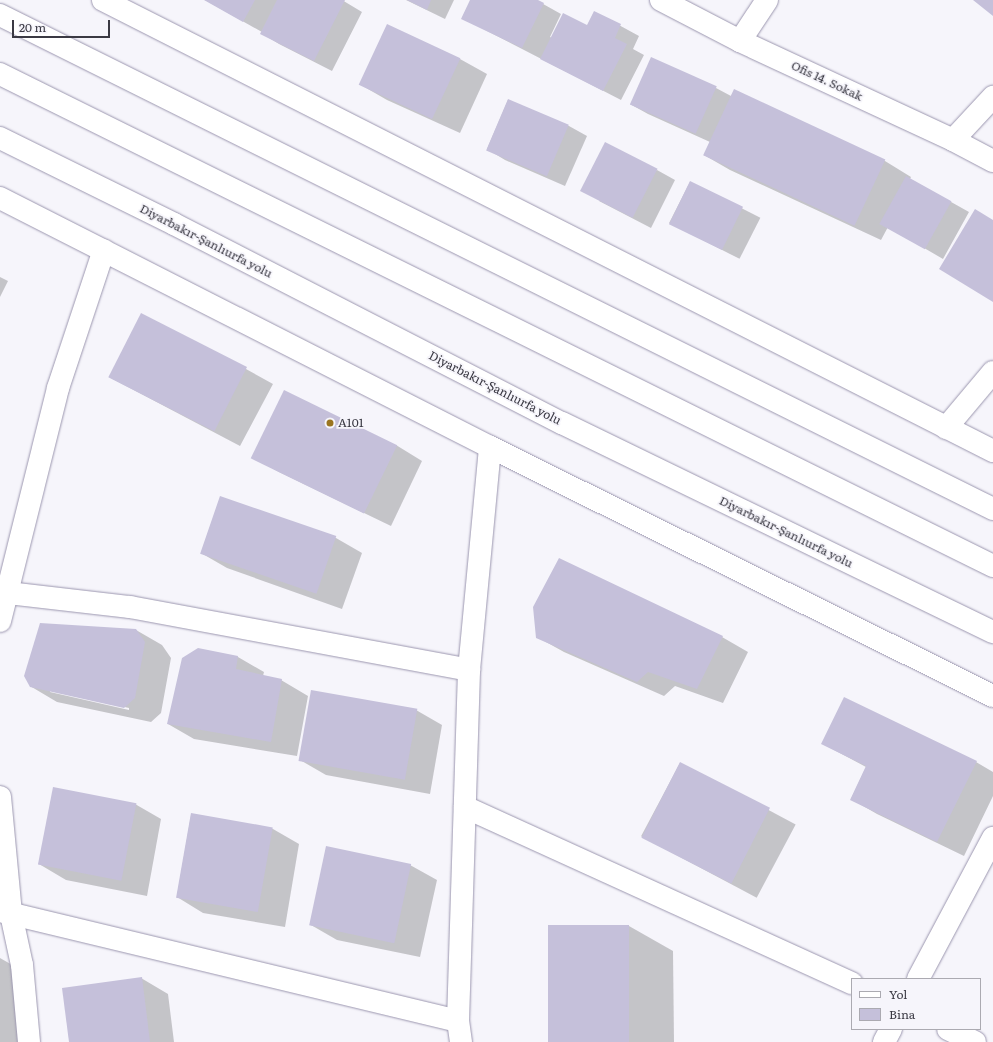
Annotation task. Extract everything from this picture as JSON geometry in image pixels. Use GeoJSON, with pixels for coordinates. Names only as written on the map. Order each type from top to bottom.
{"type":"FeatureCollection","features":[{"type":"Feature","properties":{"kind":"main road"},"geometry":{"type":"LineString","coordinates":[[104,0],[993,451]]}},
{"type":"Feature","properties":{"kind":"main road","name":"Ofis 14. Sokak"},"geometry":{"type":"LineString","coordinates":[[661,0],[740,40],[953,140],[993,161]]}},
{"type":"Feature","properties":{"kind":"main road"},"geometry":{"type":"LineString","coordinates":[[740,40],[767,0]]}},
{"type":"Feature","properties":{"kind":"main road"},"geometry":{"type":"LineString","coordinates":[[0,16],[993,509]]}},
{"type":"Feature","properties":{"kind":"main road"},"geometry":{"type":"LineString","coordinates":[[0,74],[993,566]]}},
{"type":"Feature","properties":{"kind":"main road"},"geometry":{"type":"LineString","coordinates":[[953,140],[993,96]]}},
{"type":"Feature","properties":{"kind":"main road","name":"Diyarbakır-Şanlıurfa yolu"},"geometry":{"type":"LineString","coordinates":[[0,138],[174,224],[562,423],[993,632]]}},
{"type":"Feature","properties":{"kind":"main road"},"geometry":{"type":"LineString","coordinates":[[0,198],[490,447],[993,696]]}},
{"type":"Feature","properties":{"kind":"main road"},"geometry":{"type":"LineString","coordinates":[[0,621],[7,562],[58,388],[104,250]]}},
{"type":"Feature","properties":{"kind":"main road"},"geometry":{"type":"LineString","coordinates":[[946,428],[993,372]]}},
{"type":"Feature","properties":{"kind":"main road"},"geometry":{"type":"LineString","coordinates":[[5,912],[460,1032],[469,670],[490,447]]}},
{"type":"Feature","properties":{"kind":"main road"},"geometry":{"type":"LineString","coordinates":[[4,593],[130,607],[469,670]]}},
{"type":"Feature","properties":{"kind":"main road"},"geometry":{"type":"LineString","coordinates":[[0,797],[5,912],[22,965],[29,1042]]}},
{"type":"Feature","properties":{"kind":"main road"},"geometry":{"type":"LineString","coordinates":[[465,807],[851,983]]}},
{"type":"Feature","properties":{"kind":"main road"},"geometry":{"type":"LineString","coordinates":[[919,978],[993,838]]}},
{"type":"Feature","properties":{"kind":"main road"},"geometry":{"type":"LineString","coordinates":[[884,1042],[890,1030]]}},
{"type":"Feature","properties":{"kind":"main road"},"geometry":{"type":"LineString","coordinates":[[950,1030],[974,1042]]}},
{"type":"Feature","properties":{"kind":"building"},"geometry":{"type":"Polygon","coordinates":[[[204,0],[255,0],[243,22],[204,0]]]}},
{"type":"Feature","properties":{"kind":"building"},"geometry":{"type":"Polygon","coordinates":[[[277,0],[345,0],[314,61],[260,34],[277,0]]]}},
{"type":"Feature","properties":{"kind":"building"},"geometry":{"type":"Polygon","coordinates":[[[407,0],[431,0],[427,10],[407,0]]]}},
{"type":"Feature","properties":{"kind":"building"},"geometry":{"type":"Polygon","coordinates":[[[470,0],[538,0],[544,3],[522,48],[461,19],[470,0]]]}},
{"type":"Feature","properties":{"kind":"building"},"geometry":{"type":"Polygon","coordinates":[[[973,0],[993,0],[993,16],[973,0]]]}},
{"type":"Feature","properties":{"kind":"building"},"geometry":{"type":"Polygon","coordinates":[[[594,11],[621,24],[615,38],[627,44],[603,91],[540,59],[563,13],[587,25],[594,11]]]}},
{"type":"Feature","properties":{"kind":"building"},"geometry":{"type":"Polygon","coordinates":[[[387,24],[460,58],[432,119],[359,85],[387,24]]]}},
{"type":"Feature","properties":{"kind":"building"},"geometry":{"type":"Polygon","coordinates":[[[651,57],[717,86],[696,134],[630,105],[651,57]]]}},
{"type":"Feature","properties":{"kind":"building"},"geometry":{"type":"Polygon","coordinates":[[[734,89],[885,160],[855,226],[703,155],[734,89]]]}},
{"type":"Feature","properties":{"kind":"building"},"geometry":{"type":"Polygon","coordinates":[[[508,99],[569,125],[547,176],[486,151],[508,99]]]}},
{"type":"Feature","properties":{"kind":"building"},"geometry":{"type":"Polygon","coordinates":[[[605,142],[658,169],[633,218],[580,191],[605,142]]]}},
{"type":"Feature","properties":{"kind":"building"},"geometry":{"type":"Polygon","coordinates":[[[906,176],[951,201],[925,249],[879,224],[906,176]]]}},
{"type":"Feature","properties":{"kind":"building"},"geometry":{"type":"Polygon","coordinates":[[[690,181],[743,207],[722,250],[669,224],[690,181]]]}},
{"type":"Feature","properties":{"kind":"building"},"geometry":{"type":"Polygon","coordinates":[[[975,209],[993,220],[993,302],[939,269],[975,209]]]}},
{"type":"Feature","properties":{"kind":"building"},"geometry":{"type":"Polygon","coordinates":[[[141,313],[247,367],[214,431],[108,377],[141,313]]]}},
{"type":"Feature","properties":{"kind":"building"},"geometry":{"type":"Polygon","coordinates":[[[284,390],[397,445],[364,514],[251,458],[284,390]]]}},
{"type":"Feature","properties":{"kind":"building"},"geometry":{"type":"Polygon","coordinates":[[[220,496],[336,536],[316,594],[200,554],[220,496]]]}},
{"type":"Feature","properties":{"kind":"building"},"geometry":{"type":"Polygon","coordinates":[[[559,558],[723,636],[697,689],[648,672],[637,682],[536,638],[533,607],[559,558]]]}},
{"type":"Feature","properties":{"kind":"building"},"geometry":{"type":"Polygon","coordinates":[[[40,623],[136,629],[145,642],[135,698],[124,708],[30,687],[24,676],[40,623]]]}},
{"type":"Feature","properties":{"kind":"building"},"geometry":{"type":"Polygon","coordinates":[[[198,648],[238,656],[236,669],[282,679],[271,742],[167,724],[182,658],[198,648]]]}},
{"type":"Feature","properties":{"kind":"building"},"geometry":{"type":"Polygon","coordinates":[[[311,690],[417,709],[405,780],[298,761],[311,690]]]}},
{"type":"Feature","properties":{"kind":"building"},"geometry":{"type":"Polygon","coordinates":[[[844,697],[977,761],[937,842],[850,800],[866,766],[821,744],[844,697]]]}},
{"type":"Feature","properties":{"kind":"building"},"geometry":{"type":"Polygon","coordinates":[[[680,762],[770,808],[731,884],[641,838],[680,762]]]}},
{"type":"Feature","properties":{"kind":"building"},"geometry":{"type":"Polygon","coordinates":[[[53,787],[136,803],[121,881],[38,865],[53,787]]]}},
{"type":"Feature","properties":{"kind":"building"},"geometry":{"type":"Polygon","coordinates":[[[191,813],[273,827],[258,912],[176,898],[191,813]]]}},
{"type":"Feature","properties":{"kind":"building"},"geometry":{"type":"Polygon","coordinates":[[[326,846],[411,864],[394,943],[309,925],[326,846]]]}},
{"type":"Feature","properties":{"kind":"building"},"geometry":{"type":"Polygon","coordinates":[[[548,925],[629,925],[629,1042],[548,1042],[548,925]]]}},
{"type":"Feature","properties":{"kind":"building"},"geometry":{"type":"Polygon","coordinates":[[[142,977],[150,1042],[69,1042],[62,988],[142,977]]]}},
{"type":"Feature","properties":{"kind":"place","name":"A101"},"geometry":{"type":"Point","coordinates":[330,423]}}]}
